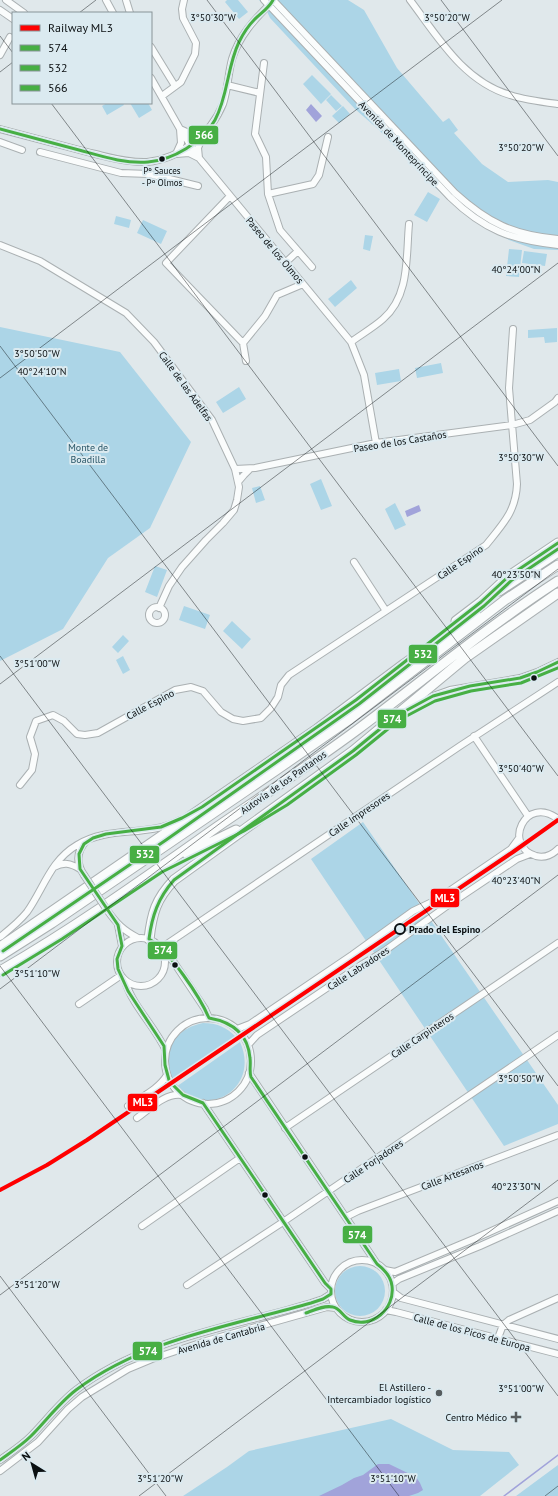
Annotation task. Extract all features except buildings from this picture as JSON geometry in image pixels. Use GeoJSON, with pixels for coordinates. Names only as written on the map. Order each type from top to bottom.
{"type":"FeatureCollection","features":[{"type":"Feature","properties":{"kind":"highway"},"geometry":{"type":"LineString","coordinates":[[404,664],[481,602],[509,576],[558,543]]}},
{"type":"Feature","properties":{"kind":"highway"},"geometry":{"type":"LineString","coordinates":[[481,602],[558,552]]}},
{"type":"Feature","properties":{"kind":"highway","name":"Autovía de los Pantanos"},"geometry":{"type":"LineString","coordinates":[[0,956],[52,923],[275,772],[350,719],[505,600],[558,565]]}},
{"type":"Feature","properties":{"kind":"highway","name":"Autovía de los Pantanos"},"geometry":{"type":"LineString","coordinates":[[0,971],[159,868],[357,730],[456,653],[558,581]]}},
{"type":"Feature","properties":{"kind":"highway"},"geometry":{"type":"LineString","coordinates":[[149,939],[152,914],[164,891],[174,880],[353,751],[465,658],[558,593]]}},
{"type":"Feature","properties":{"kind":"highway"},"geometry":{"type":"LineString","coordinates":[[0,947],[317,729],[404,664],[457,627],[505,600]]}},
{"type":"Feature","properties":{"kind":"highway"},"geometry":{"type":"LineString","coordinates":[[159,868],[242,827],[284,801]]}},
{"type":"Feature","properties":{"kind":"street"},"geometry":{"type":"LineString","coordinates":[[6,0],[23,12]]}},
{"type":"Feature","properties":{"kind":"street"},"geometry":{"type":"LineString","coordinates":[[106,0],[112,11]]}},
{"type":"Feature","properties":{"kind":"street"},"geometry":{"type":"LineString","coordinates":[[126,0],[130,12]]}},
{"type":"Feature","properties":{"kind":"street"},"geometry":{"type":"LineString","coordinates":[[162,96],[181,82],[195,54],[196,43],[183,18],[182,9],[184,0]]}},
{"type":"Feature","properties":{"kind":"street","name":"Avenida de Montepríncipe"},"geometry":{"type":"LineString","coordinates":[[264,0],[273,1],[470,207],[503,227],[533,236],[558,239]]}},
{"type":"Feature","properties":{"kind":"street"},"geometry":{"type":"LineString","coordinates":[[410,0],[460,65],[481,82],[511,96],[558,104]]}},
{"type":"Feature","properties":{"kind":"street"},"geometry":{"type":"LineString","coordinates":[[176,154],[204,134],[214,122],[221,109],[228,85],[232,60],[242,35],[254,20],[273,1]]}},
{"type":"Feature","properties":{"kind":"street","name":"Avenida de Montepríncipe"},"geometry":{"type":"LineString","coordinates":[[273,1],[465,212],[486,225],[516,238],[558,245]]}},
{"type":"Feature","properties":{"kind":"street"},"geometry":{"type":"LineString","coordinates":[[0,10],[12,18]]}},
{"type":"Feature","properties":{"kind":"street"},"geometry":{"type":"LineString","coordinates":[[0,54],[10,37]]}},
{"type":"Feature","properties":{"kind":"street"},"geometry":{"type":"LineString","coordinates":[[152,49],[175,86]]}},
{"type":"Feature","properties":{"kind":"street"},"geometry":{"type":"LineString","coordinates":[[264,63],[255,134],[266,157],[268,194],[280,230],[312,267]]}},
{"type":"Feature","properties":{"kind":"street","name":"Paseo de los Olmos"},"geometry":{"type":"LineString","coordinates":[[152,80],[180,129],[199,158],[351,342],[364,375],[376,443]]}},
{"type":"Feature","properties":{"kind":"street"},"geometry":{"type":"LineString","coordinates":[[228,85],[260,93]]}},
{"type":"Feature","properties":{"kind":"street"},"geometry":{"type":"LineString","coordinates":[[176,154],[181,143],[180,129],[191,134],[204,134]]}},
{"type":"Feature","properties":{"kind":"street"},"geometry":{"type":"LineString","coordinates":[[22,150],[0,142],[3,130],[37,140],[113,158],[137,162],[149,162],[176,154],[189,153],[199,158]]}},
{"type":"Feature","properties":{"kind":"street"},"geometry":{"type":"LineString","coordinates":[[199,158],[198,148],[204,134]]}},
{"type":"Feature","properties":{"kind":"street"},"geometry":{"type":"LineString","coordinates":[[268,194],[313,184],[319,175],[328,137]]}},
{"type":"Feature","properties":{"kind":"street"},"geometry":{"type":"LineString","coordinates":[[40,152],[121,173],[149,174],[198,186]]}},
{"type":"Feature","properties":{"kind":"street"},"geometry":{"type":"LineString","coordinates":[[137,162],[138,173]]}},
{"type":"Feature","properties":{"kind":"street"},"geometry":{"type":"LineString","coordinates":[[230,196],[166,263],[243,343],[246,361]]}},
{"type":"Feature","properties":{"kind":"street"},"geometry":{"type":"LineString","coordinates":[[351,342],[384,318],[395,306],[403,287],[409,224]]}},
{"type":"Feature","properties":{"kind":"street","name":"Calle de las Adelfas"},"geometry":{"type":"LineString","coordinates":[[0,245],[40,261],[126,313],[154,342],[212,420],[235,470],[238,482],[237,500],[234,510],[182,567],[169,586],[159,608]]}},
{"type":"Feature","properties":{"kind":"street"},"geometry":{"type":"LineString","coordinates":[[286,263],[298,251]]}},
{"type":"Feature","properties":{"kind":"street"},"geometry":{"type":"LineString","coordinates":[[243,343],[266,316],[277,295],[303,284]]}},
{"type":"Feature","properties":{"kind":"street","name":"Calle Espino"},"geometry":{"type":"LineString","coordinates":[[20,785],[32,770],[35,754],[30,737],[36,721],[53,715],[64,721],[77,734],[85,735],[98,733],[175,690],[191,687],[203,691],[221,712],[233,719],[243,721],[261,718],[271,708],[278,697],[281,685],[289,675],[486,544],[507,519],[516,495],[517,484],[509,388],[513,329]]}},
{"type":"Feature","properties":{"kind":"street","name":"Paseo de los Castaños"},"geometry":{"type":"LineString","coordinates":[[235,470],[250,469],[376,443],[512,425],[530,420],[556,402],[558,398]]}},
{"type":"Feature","properties":{"kind":"street"},"geometry":{"type":"LineString","coordinates":[[238,482],[250,469]]}},
{"type":"Feature","properties":{"kind":"street"},"geometry":{"type":"LineString","coordinates":[[354,562],[386,611]]}},
{"type":"Feature","properties":{"kind":"street"},"geometry":{"type":"LineString","coordinates":[[396,716],[439,694],[470,686],[520,678],[558,662]]}},
{"type":"Feature","properties":{"kind":"street","name":"Calle Impresores"},"geometry":{"type":"LineString","coordinates":[[163,951],[474,736],[558,682]]}},
{"type":"Feature","properties":{"kind":"street"},"geometry":{"type":"LineString","coordinates":[[474,736],[528,816]]}},
{"type":"Feature","properties":{"kind":"street"},"geometry":{"type":"LineString","coordinates":[[0,936],[12,928],[27,912],[53,868],[67,852],[78,844],[106,834],[144,831],[161,827],[177,821],[202,807]]}},
{"type":"Feature","properties":{"kind":"street"},"geometry":{"type":"LineString","coordinates":[[557,853],[538,857],[530,854],[522,846],[519,838],[519,830],[528,816],[536,813],[544,812],[552,814],[558,819]]}},
{"type":"Feature","properties":{"kind":"street","name":"Calle Labradores"},"geometry":{"type":"LineString","coordinates":[[237,1029],[250,1024],[352,956],[413,911],[436,900],[511,849],[519,838]]}},
{"type":"Feature","properties":{"kind":"street"},"geometry":{"type":"LineString","coordinates":[[87,840],[78,853],[80,869],[118,925],[138,938]]}},
{"type":"Feature","properties":{"kind":"street","name":"Calle Labradores"},"geometry":{"type":"LineString","coordinates":[[248,1046],[258,1035],[361,965],[383,952],[444,908],[517,859],[530,854]]}},
{"type":"Feature","properties":{"kind":"street"},"geometry":{"type":"LineString","coordinates":[[53,868],[59,864],[67,863],[73,864],[80,869]]}},
{"type":"Feature","properties":{"kind":"street"},"geometry":{"type":"LineString","coordinates":[[118,925],[122,946]]}},
{"type":"Feature","properties":{"kind":"street"},"geometry":{"type":"LineString","coordinates":[[163,951],[165,966],[162,975],[152,984],[143,987],[133,986],[125,981],[117,970],[117,957],[122,946],[129,940],[138,938],[149,939],[156,943],[173,961],[205,1009],[209,1018]]}},
{"type":"Feature","properties":{"kind":"street","name":"Calle Carpinteros"},"geometry":{"type":"LineString","coordinates":[[285,1128],[558,943]]}},
{"type":"Feature","properties":{"kind":"street"},"geometry":{"type":"LineString","coordinates":[[79,1004],[120,976]]}},
{"type":"Feature","properties":{"kind":"street"},"geometry":{"type":"LineString","coordinates":[[125,981],[128,991],[160,1039],[166,1051]]}},
{"type":"Feature","properties":{"kind":"street"},"geometry":{"type":"LineString","coordinates":[[137,1118],[166,1097],[174,1094],[203,1103],[218,1102],[231,1096],[242,1086],[249,1073],[251,1059],[248,1046],[237,1029],[224,1021],[209,1018],[194,1020],[182,1027],[172,1037],[166,1051],[165,1063],[167,1075],[173,1086],[181,1095]]}},
{"type":"Feature","properties":{"kind":"street","name":"Calle Forjadores"},"geometry":{"type":"LineString","coordinates":[[187,1285],[284,1222],[558,1035]]}},
{"type":"Feature","properties":{"kind":"street"},"geometry":{"type":"LineString","coordinates":[[249,1073],[377,1264]]}},
{"type":"Feature","properties":{"kind":"street"},"geometry":{"type":"LineString","coordinates":[[128,1106],[158,1086],[164,1081],[167,1075]]}},
{"type":"Feature","properties":{"kind":"street"},"geometry":{"type":"LineString","coordinates":[[203,1103],[331,1292],[336,1308],[345,1317],[363,1322],[380,1316],[386,1310],[391,1302],[393,1292],[392,1284],[385,1270]]}},
{"type":"Feature","properties":{"kind":"street","name":"Calle Artesanos"},"geometry":{"type":"LineString","coordinates":[[346,1218],[358,1211],[558,1134]]}},
{"type":"Feature","properties":{"kind":"street"},"geometry":{"type":"LineString","coordinates":[[142,1226],[240,1158]]}},
{"type":"Feature","properties":{"kind":"street"},"geometry":{"type":"LineString","coordinates":[[331,1292],[333,1279],[340,1269],[349,1263],[359,1260],[368,1260],[385,1270],[395,1272],[558,1201]]}},
{"type":"Feature","properties":{"kind":"street"},"geometry":{"type":"LineString","coordinates":[[392,1284],[399,1279],[480,1246],[558,1211]]}},
{"type":"Feature","properties":{"kind":"street","name":"Avenida de Cantabria"},"geometry":{"type":"LineString","coordinates":[[0,1460],[30,1437],[76,1390],[122,1362],[146,1351],[203,1333],[323,1299],[331,1292]]}},
{"type":"Feature","properties":{"kind":"street","name":"Calle de los Picos de Europa"},"geometry":{"type":"LineString","coordinates":[[393,1292],[401,1298],[558,1339]]}},
{"type":"Feature","properties":{"kind":"street"},"geometry":{"type":"LineString","coordinates":[[498,1338],[503,1325],[508,1320],[558,1298]]}},
{"type":"Feature","properties":{"kind":"street","name":"Avenida de Cantabria"},"geometry":{"type":"LineString","coordinates":[[0,1471],[38,1442],[68,1409],[82,1397],[128,1369],[152,1359],[206,1341],[327,1307],[336,1308]]}},
{"type":"Feature","properties":{"kind":"street","name":"Calle de los Picos de Europa"},"geometry":{"type":"LineString","coordinates":[[386,1310],[558,1354]]}},
{"type":"Feature","properties":{"kind":"green space"},"geometry":{"type":"Polygon","coordinates":[[[227,0],[238,0],[248,12],[239,19],[225,2],[227,0]]]}},
{"type":"Feature","properties":{"kind":"green space"},"geometry":{"type":"Polygon","coordinates":[[[259,0],[348,0],[364,10],[397,68],[443,122],[449,118],[458,130],[454,133],[482,164],[508,182],[548,180],[558,182],[558,250],[534,249],[509,240],[473,220],[432,185],[379,130],[355,109],[270,18],[264,5],[259,0]]]}},
{"type":"Feature","properties":{"kind":"green space"},"geometry":{"type":"Polygon","coordinates":[[[312,75],[331,94],[321,104],[303,84],[312,75]]]}},
{"type":"Feature","properties":{"kind":"green space"},"geometry":{"type":"Polygon","coordinates":[[[331,95],[342,106],[336,111],[326,100],[331,95]]]}},
{"type":"Feature","properties":{"kind":"green space"},"geometry":{"type":"Polygon","coordinates":[[[105,104],[124,105],[107,115],[102,106],[105,104]]]}},
{"type":"Feature","properties":{"kind":"green space"},"geometry":{"type":"Polygon","coordinates":[[[131,104],[149,104],[152,110],[139,118],[131,104]]]}},
{"type":"Feature","properties":{"kind":"green space"},"geometry":{"type":"Polygon","coordinates":[[[343,106],[350,114],[339,123],[332,116],[343,106]]]}},
{"type":"Feature","properties":{"kind":"green space"},"geometry":{"type":"Polygon","coordinates":[[[428,192],[440,199],[427,222],[414,215],[428,192]]]}},
{"type":"Feature","properties":{"kind":"green space"},"geometry":{"type":"Polygon","coordinates":[[[116,216],[131,220],[129,228],[114,224],[116,216]]]}},
{"type":"Feature","properties":{"kind":"green space"},"geometry":{"type":"Polygon","coordinates":[[[143,220],[167,231],[161,244],[137,233],[143,220]]]}},
{"type":"Feature","properties":{"kind":"green space"},"geometry":{"type":"Polygon","coordinates":[[[365,235],[373,236],[370,251],[363,249],[365,235]]]}},
{"type":"Feature","properties":{"kind":"green space"},"geometry":{"type":"Polygon","coordinates":[[[509,249],[522,250],[519,277],[506,276],[509,249]]]}},
{"type":"Feature","properties":{"kind":"green space"},"geometry":{"type":"Polygon","coordinates":[[[524,251],[547,254],[545,266],[522,263],[524,251]]]}},
{"type":"Feature","properties":{"kind":"green space"},"geometry":{"type":"Polygon","coordinates":[[[351,280],[357,288],[335,307],[328,299],[351,280]]]}},
{"type":"Feature","properties":{"kind":"green space","name":"Monte de Boadilla"},"geometry":{"type":"Polygon","coordinates":[[[0,327],[120,352],[191,442],[150,528],[108,558],[63,629],[0,661],[0,327]]]}},
{"type":"Feature","properties":{"kind":"green space"},"geometry":{"type":"Polygon","coordinates":[[[557,328],[557,342],[545,343],[544,337],[528,338],[528,330],[557,328]]]}},
{"type":"Feature","properties":{"kind":"green space"},"geometry":{"type":"Polygon","coordinates":[[[441,363],[443,373],[417,378],[415,368],[441,363]]]}},
{"type":"Feature","properties":{"kind":"green space"},"geometry":{"type":"Polygon","coordinates":[[[399,369],[401,381],[377,385],[375,373],[399,369]]]}},
{"type":"Feature","properties":{"kind":"green space"},"geometry":{"type":"Polygon","coordinates":[[[239,387],[246,399],[223,413],[216,402],[239,387]]]}},
{"type":"Feature","properties":{"kind":"green space"},"geometry":{"type":"Polygon","coordinates":[[[321,479],[332,506],[321,510],[310,484],[321,479]]]}},
{"type":"Feature","properties":{"kind":"green space"},"geometry":{"type":"Polygon","coordinates":[[[260,486],[265,500],[256,503],[252,488],[260,486]]]}},
{"type":"Feature","properties":{"kind":"green space"},"geometry":{"type":"Polygon","coordinates":[[[395,503],[406,525],[395,530],[385,509],[395,503]]]}},
{"type":"Feature","properties":{"kind":"green space"},"geometry":{"type":"Polygon","coordinates":[[[155,566],[167,570],[157,597],[145,592],[155,566]]]}},
{"type":"Feature","properties":{"kind":"green space"},"geometry":{"type":"Polygon","coordinates":[[[184,606],[210,615],[205,629],[179,620],[184,606]]]}},
{"type":"Feature","properties":{"kind":"green space"},"geometry":{"type":"Polygon","coordinates":[[[232,621],[251,639],[242,649],[223,631],[232,621]]]}},
{"type":"Feature","properties":{"kind":"green space"},"geometry":{"type":"Polygon","coordinates":[[[123,635],[129,641],[118,653],[112,647],[123,635]]]}},
{"type":"Feature","properties":{"kind":"green space"},"geometry":{"type":"Polygon","coordinates":[[[123,656],[130,670],[123,674],[116,660],[123,656]]]}},
{"type":"Feature","properties":{"kind":"green space"},"geometry":{"type":"Polygon","coordinates":[[[363,822],[558,1105],[558,1124],[504,1146],[311,859],[363,822]]]}},
{"type":"Feature","properties":{"kind":"green space"},"geometry":{"type":"Polygon","coordinates":[[[203,1023],[221,1026],[236,1037],[172,1080],[168,1060],[172,1043],[184,1030],[203,1023]]]}},
{"type":"Feature","properties":{"kind":"green space"},"geometry":{"type":"Polygon","coordinates":[[[240,1042],[244,1058],[243,1072],[238,1084],[229,1093],[217,1099],[204,1100],[190,1096],[176,1087],[240,1042]]]}},
{"type":"Feature","properties":{"kind":"green space"},"geometry":{"type":"Polygon","coordinates":[[[355,1266],[365,1266],[378,1273],[385,1286],[385,1296],[378,1309],[365,1316],[355,1316],[346,1312],[339,1305],[335,1296],[335,1286],[339,1277],[346,1270],[355,1266]]]}},
{"type":"Feature","properties":{"kind":"green space"},"geometry":{"type":"Polygon","coordinates":[[[391,1419],[453,1450],[509,1452],[519,1465],[480,1496],[183,1496],[249,1451],[391,1419]]]}},
{"type":"Feature","properties":{"kind":"green space"},"geometry":{"type":"Polygon","coordinates":[[[558,1465],[558,1496],[516,1496],[558,1465]]]}},
{"type":"Feature","properties":{"kind":"water"},"geometry":{"type":"Polygon","coordinates":[[[311,104],[322,116],[316,122],[306,110],[311,104]]]}},
{"type":"Feature","properties":{"kind":"water"},"geometry":{"type":"Polygon","coordinates":[[[419,505],[421,511],[407,517],[405,511],[419,505]]]}},
{"type":"Feature","properties":{"kind":"water"},"geometry":{"type":"Polygon","coordinates":[[[378,1464],[389,1464],[416,1477],[423,1490],[409,1496],[319,1496],[363,1475],[378,1464]]]}},
{"type":"Feature","properties":{"kind":"waterway"},"geometry":{"type":"LineString","coordinates":[[504,1496],[558,1455]]}},
{"type":"Feature","properties":{"kind":"rail line","name":"ML3"},"geometry":{"type":"LineString","coordinates":[[0,1190],[47,1165],[87,1140],[558,820]]}},
{"type":"Feature","properties":{"kind":"transit line","name":"566"},"geometry":{"type":"LineString","coordinates":[[0,129],[122,161],[158,161],[177,154],[203,136],[215,120],[223,101],[232,61],[239,42],[254,20],[273,0]]}},
{"type":"Feature","properties":{"kind":"transit line","name":"574"},"geometry":{"type":"LineString","coordinates":[[0,1460],[28,1439],[58,1406],[76,1390],[102,1373],[130,1358],[189,1336],[311,1303],[323,1299],[331,1294],[331,1289],[325,1283],[203,1103],[183,1095],[169,1080],[165,1065],[164,1046],[128,991],[118,969],[117,959],[122,946],[118,925],[80,869],[79,854],[84,844],[93,838],[106,834],[161,827],[202,807],[356,700],[481,602],[509,576],[558,543]]}},
{"type":"Feature","properties":{"kind":"transit line","name":"532"},"geometry":{"type":"LineString","coordinates":[[3,951],[166,840],[359,704],[484,606],[512,580],[558,549]]}},
{"type":"Feature","properties":{"kind":"transit line","name":"574"},"geometry":{"type":"LineString","coordinates":[[306,1313],[319,1308],[330,1307],[338,1309],[350,1320],[366,1322],[374,1319],[386,1309],[390,1302],[392,1286],[389,1277],[377,1264],[251,1077],[249,1050],[242,1036],[232,1026],[209,1018],[199,998],[174,963],[166,953],[149,939],[157,908],[168,887],[174,880],[353,751],[396,716],[433,696],[470,686],[520,678],[558,662]]}},
{"type":"Feature","properties":{"kind":"transit line","name":"532"},"geometry":{"type":"LineString","coordinates":[[3,975],[62,939],[162,872],[244,831],[287,805],[356,755],[399,720],[435,701],[471,691],[521,683],[558,668]]}},
{"type":"Feature","properties":{"kind":"place","name":"Pº Sauces - Pº Olmos"},"geometry":{"type":"Point","coordinates":[162,159]}},
{"type":"Feature","properties":{"kind":"place","name":"Prado del Espino"},"geometry":{"type":"Point","coordinates":[400,929]}},
{"type":"Feature","properties":{"kind":"place","name":"El Astillero - Intercambiador logístico"},"geometry":{"type":"Point","coordinates":[439,1393]}},
{"type":"Feature","properties":{"kind":"place","name":"Centro Médico"},"geometry":{"type":"Point","coordinates":[516,1417]}}]}
